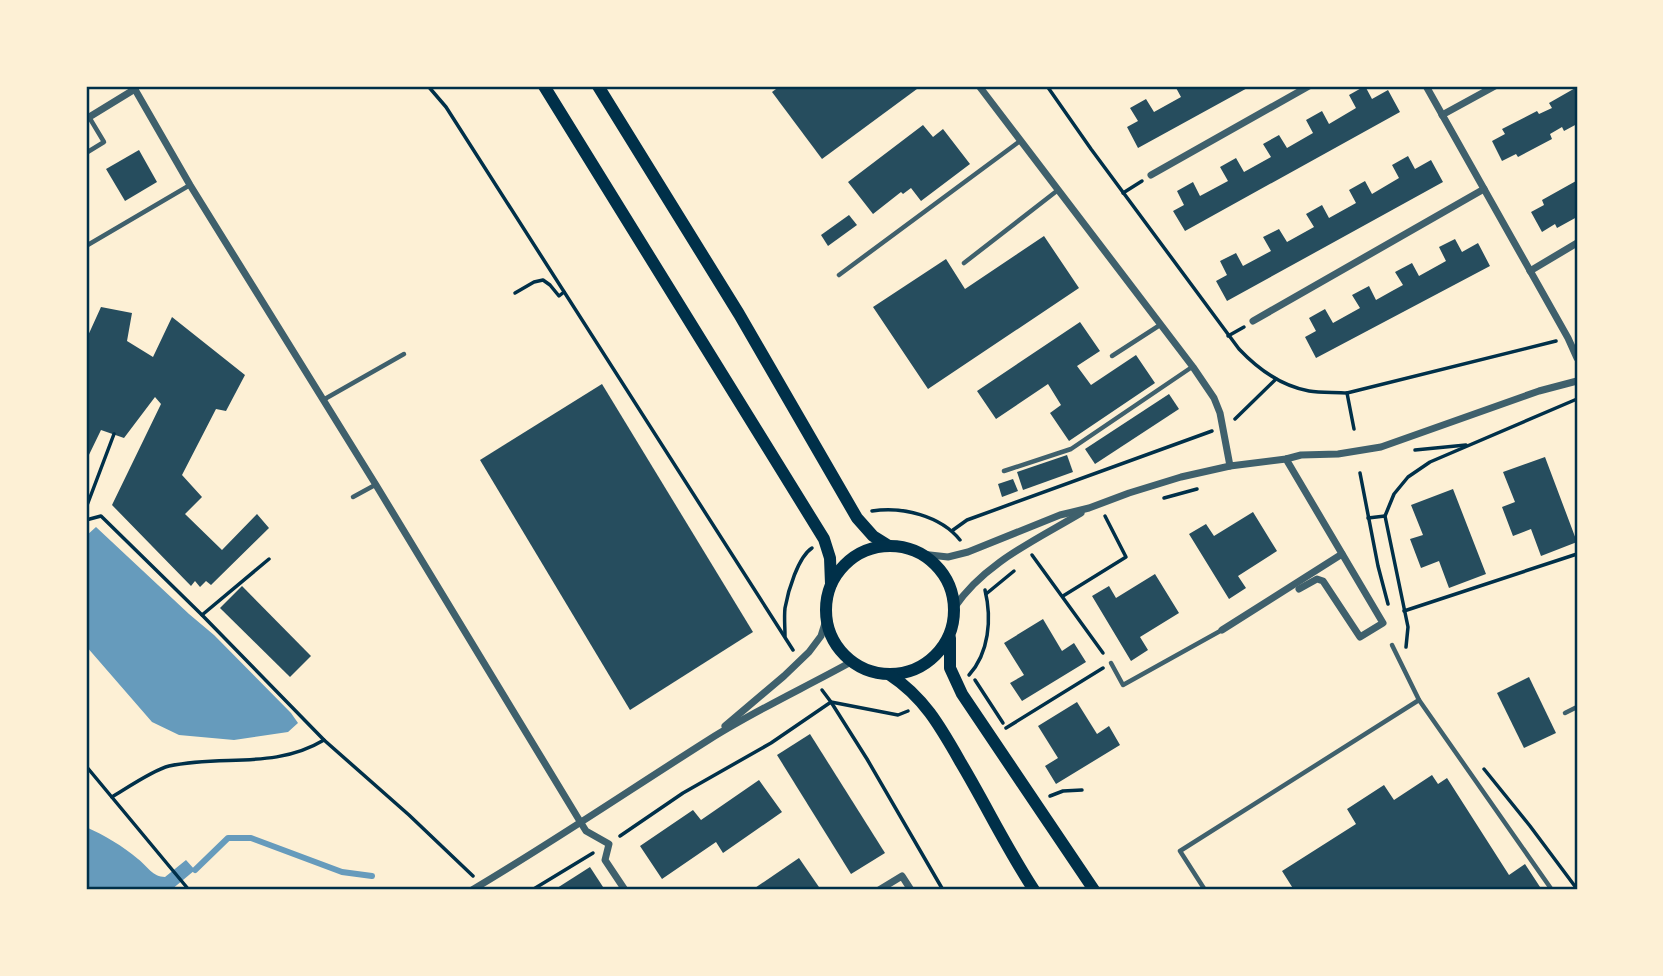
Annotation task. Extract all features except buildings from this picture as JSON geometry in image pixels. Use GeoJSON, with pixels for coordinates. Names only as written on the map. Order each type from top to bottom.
{"type":"FeatureCollection","features":[{"type":"Feature","properties":{"kind":"main road"},"geometry":{"type":"LineString","coordinates":[[544,86],[824,539],[830,558],[831,584]]}},
{"type":"Feature","properties":{"kind":"main road"},"geometry":{"type":"LineString","coordinates":[[598,86],[739,314],[857,518],[873,536],[889,546]]}},
{"type":"Feature","properties":{"kind":"main road"},"geometry":{"type":"LineString","coordinates":[[950,634],[940,650],[926,663],[909,672],[890,675],[869,671],[851,662],[834,643],[829,632],[826,602],[831,584],[840,569],[854,556],[871,549],[900,547],[922,554],[934,564],[945,577],[954,608],[949,662],[956,683],[1094,890]]}},
{"type":"Feature","properties":{"kind":"main road"},"geometry":{"type":"LineString","coordinates":[[890,675],[925,704],[1034,890]]}},
{"type":"Feature","properties":{"kind":"street"},"geometry":{"type":"LineString","coordinates":[[979,86],[1161,324],[1214,398],[1223,426],[1230,466]]}},
{"type":"Feature","properties":{"kind":"street"},"geometry":{"type":"LineString","coordinates":[[1151,175],[1309,86]]}},
{"type":"Feature","properties":{"kind":"street"},"geometry":{"type":"LineString","coordinates":[[1426,86],[1577,358]]}},
{"type":"Feature","properties":{"kind":"street"},"geometry":{"type":"LineString","coordinates":[[1443,115],[1495,86]]}},
{"type":"Feature","properties":{"kind":"street"},"geometry":{"type":"LineString","coordinates":[[87,118],[134,87],[190,185],[586,831],[609,844],[605,860],[625,890]]}},
{"type":"Feature","properties":{"kind":"street"},"geometry":{"type":"LineString","coordinates":[[1253,321],[1485,189]]}},
{"type":"Feature","properties":{"kind":"street"},"geometry":{"type":"LineString","coordinates":[[1530,271],[1577,243]]}},
{"type":"Feature","properties":{"kind":"street"},"geometry":{"type":"LineString","coordinates":[[922,554],[948,557],[968,552],[1060,515],[1181,477],[1301,455],[1338,454],[1381,447],[1517,398],[1577,381]]}},
{"type":"Feature","properties":{"kind":"street"},"geometry":{"type":"LineString","coordinates":[[1286,459],[1383,623],[1360,637],[1323,581],[1317,579],[1299,589]]}},
{"type":"Feature","properties":{"kind":"street"},"geometry":{"type":"LineString","coordinates":[[954,608],[981,578],[1023,547],[1089,508]]}},
{"type":"Feature","properties":{"kind":"street"},"geometry":{"type":"LineString","coordinates":[[1222,630],[1342,554]]}},
{"type":"Feature","properties":{"kind":"street"},"geometry":{"type":"LineString","coordinates":[[711,738],[800,660],[821,636],[826,620]]}},
{"type":"Feature","properties":{"kind":"street"},"geometry":{"type":"LineString","coordinates":[[472,890],[711,738],[851,662]]}},
{"type":"Feature","properties":{"kind":"street"},"geometry":{"type":"LineString","coordinates":[[879,890],[902,876],[911,890]]}},
{"type":"Feature","properties":{"kind":"lane"},"geometry":{"type":"LineString","coordinates":[[86,153],[104,142],[87,118]]}},
{"type":"Feature","properties":{"kind":"lane"},"geometry":{"type":"LineString","coordinates":[[839,275],[1021,140]]}},
{"type":"Feature","properties":{"kind":"lane"},"geometry":{"type":"LineString","coordinates":[[86,246],[190,185]]}},
{"type":"Feature","properties":{"kind":"lane"},"geometry":{"type":"LineString","coordinates":[[964,262],[1058,189]]}},
{"type":"Feature","properties":{"kind":"lane"},"geometry":{"type":"LineString","coordinates":[[1112,356],[1161,324]]}},
{"type":"Feature","properties":{"kind":"lane"},"geometry":{"type":"LineString","coordinates":[[322,400],[404,354]]}},
{"type":"Feature","properties":{"kind":"lane"},"geometry":{"type":"LineString","coordinates":[[1004,471],[1071,449],[1193,367]]}},
{"type":"Feature","properties":{"kind":"lane"},"geometry":{"type":"LineString","coordinates":[[353,497],[376,485]]}},
{"type":"Feature","properties":{"kind":"lane"},"geometry":{"type":"LineString","coordinates":[[1111,663],[1123,685],[1222,630]]}},
{"type":"Feature","properties":{"kind":"lane"},"geometry":{"type":"LineString","coordinates":[[1392,645],[1419,700],[1552,890]]}},
{"type":"Feature","properties":{"kind":"lane"},"geometry":{"type":"LineString","coordinates":[[1205,890],[1180,851],[1419,700]]}},
{"type":"Feature","properties":{"kind":"lane"},"geometry":{"type":"LineString","coordinates":[[1565,713],[1577,707]]}},
{"type":"Feature","properties":{"kind":"path"},"geometry":{"type":"LineString","coordinates":[[428,86],[446,107],[800,660]]}},
{"type":"Feature","properties":{"kind":"path"},"geometry":{"type":"LineString","coordinates":[[1047,86],[1228,336],[1256,367],[1276,379],[1307,391],[1347,393],[1568,338]]}},
{"type":"Feature","properties":{"kind":"path"},"geometry":{"type":"LineString","coordinates":[[1123,193],[1151,175]]}},
{"type":"Feature","properties":{"kind":"path"},"geometry":{"type":"LineString","coordinates":[[515,293],[543,280],[559,296],[564,292]]}},
{"type":"Feature","properties":{"kind":"path"},"geometry":{"type":"LineString","coordinates":[[1228,336],[1253,321]]}},
{"type":"Feature","properties":{"kind":"path"},"geometry":{"type":"LineString","coordinates":[[953,530],[967,520],[1223,426],[1239,417],[1276,379]]}},
{"type":"Feature","properties":{"kind":"path"},"geometry":{"type":"LineString","coordinates":[[1347,393],[1354,429]]}},
{"type":"Feature","properties":{"kind":"path"},"geometry":{"type":"LineString","coordinates":[[1404,656],[1408,627],[1385,516],[1395,494],[1408,477],[1430,461],[1577,398]]}},
{"type":"Feature","properties":{"kind":"path"},"geometry":{"type":"LineString","coordinates":[[86,508],[114,434]]}},
{"type":"Feature","properties":{"kind":"path"},"geometry":{"type":"LineString","coordinates":[[1414,450],[1466,445]]}},
{"type":"Feature","properties":{"kind":"path"},"geometry":{"type":"LineString","coordinates":[[1360,472],[1378,566],[1390,610]]}},
{"type":"Feature","properties":{"kind":"path"},"geometry":{"type":"LineString","coordinates":[[1154,501],[1203,487]]}},
{"type":"Feature","properties":{"kind":"path"},"geometry":{"type":"LineString","coordinates":[[857,518],[874,510],[907,511],[953,530],[968,552]]}},
{"type":"Feature","properties":{"kind":"path"},"geometry":{"type":"LineString","coordinates":[[1063,596],[1126,557],[1104,515]]}},
{"type":"Feature","properties":{"kind":"path"},"geometry":{"type":"LineString","coordinates":[[86,520],[101,516],[324,740],[443,847],[481,885]]}},
{"type":"Feature","properties":{"kind":"path"},"geometry":{"type":"LineString","coordinates":[[1368,518],[1385,516]]}},
{"type":"Feature","properties":{"kind":"path"},"geometry":{"type":"LineString","coordinates":[[785,636],[785,609],[793,578],[805,552],[824,539]]}},
{"type":"Feature","properties":{"kind":"path"},"geometry":{"type":"LineString","coordinates":[[1404,611],[1577,554]]}},
{"type":"Feature","properties":{"kind":"path"},"geometry":{"type":"LineString","coordinates":[[1006,728],[1111,663],[1032,555],[1023,563]]}},
{"type":"Feature","properties":{"kind":"path"},"geometry":{"type":"LineString","coordinates":[[202,615],[269,559]]}},
{"type":"Feature","properties":{"kind":"path"},"geometry":{"type":"LineString","coordinates":[[986,594],[1014,570]]}},
{"type":"Feature","properties":{"kind":"path"},"geometry":{"type":"LineString","coordinates":[[956,683],[971,674],[983,653],[989,630],[986,594],[981,578]]}},
{"type":"Feature","properties":{"kind":"path"},"geometry":{"type":"LineString","coordinates":[[814,681],[831,702],[873,770],[943,890]]}},
{"type":"Feature","properties":{"kind":"path"},"geometry":{"type":"LineString","coordinates":[[532,890],[609,844],[683,793],[771,743],[831,702],[898,715],[925,704]]}},
{"type":"Feature","properties":{"kind":"path"},"geometry":{"type":"LineString","coordinates":[[112,797],[166,766],[191,762],[261,760],[312,747],[324,740]]}},
{"type":"Feature","properties":{"kind":"path"},"geometry":{"type":"LineString","coordinates":[[1479,763],[1577,889]]}},
{"type":"Feature","properties":{"kind":"path"},"geometry":{"type":"LineString","coordinates":[[86,766],[189,890]]}},
{"type":"Feature","properties":{"kind":"path"},"geometry":{"type":"LineString","coordinates":[[1050,796],[1063,791],[1082,790]]}},
{"type":"Feature","properties":{"kind":"water"},"geometry":{"type":"Polygon","coordinates":[[[96,527],[214,635],[298,723],[288,732],[234,740],[179,735],[152,722],[86,646],[86,536],[96,527]]]}},
{"type":"Feature","properties":{"kind":"water"},"geometry":{"type":"Polygon","coordinates":[[[86,827],[120,845],[157,875],[165,877],[186,860],[195,870],[171,890],[86,890],[86,827]]]}},
{"type":"Feature","properties":{"kind":"waterway"},"geometry":{"type":"LineString","coordinates":[[195,870],[228,838],[251,838],[342,872],[372,876]]}}]}
